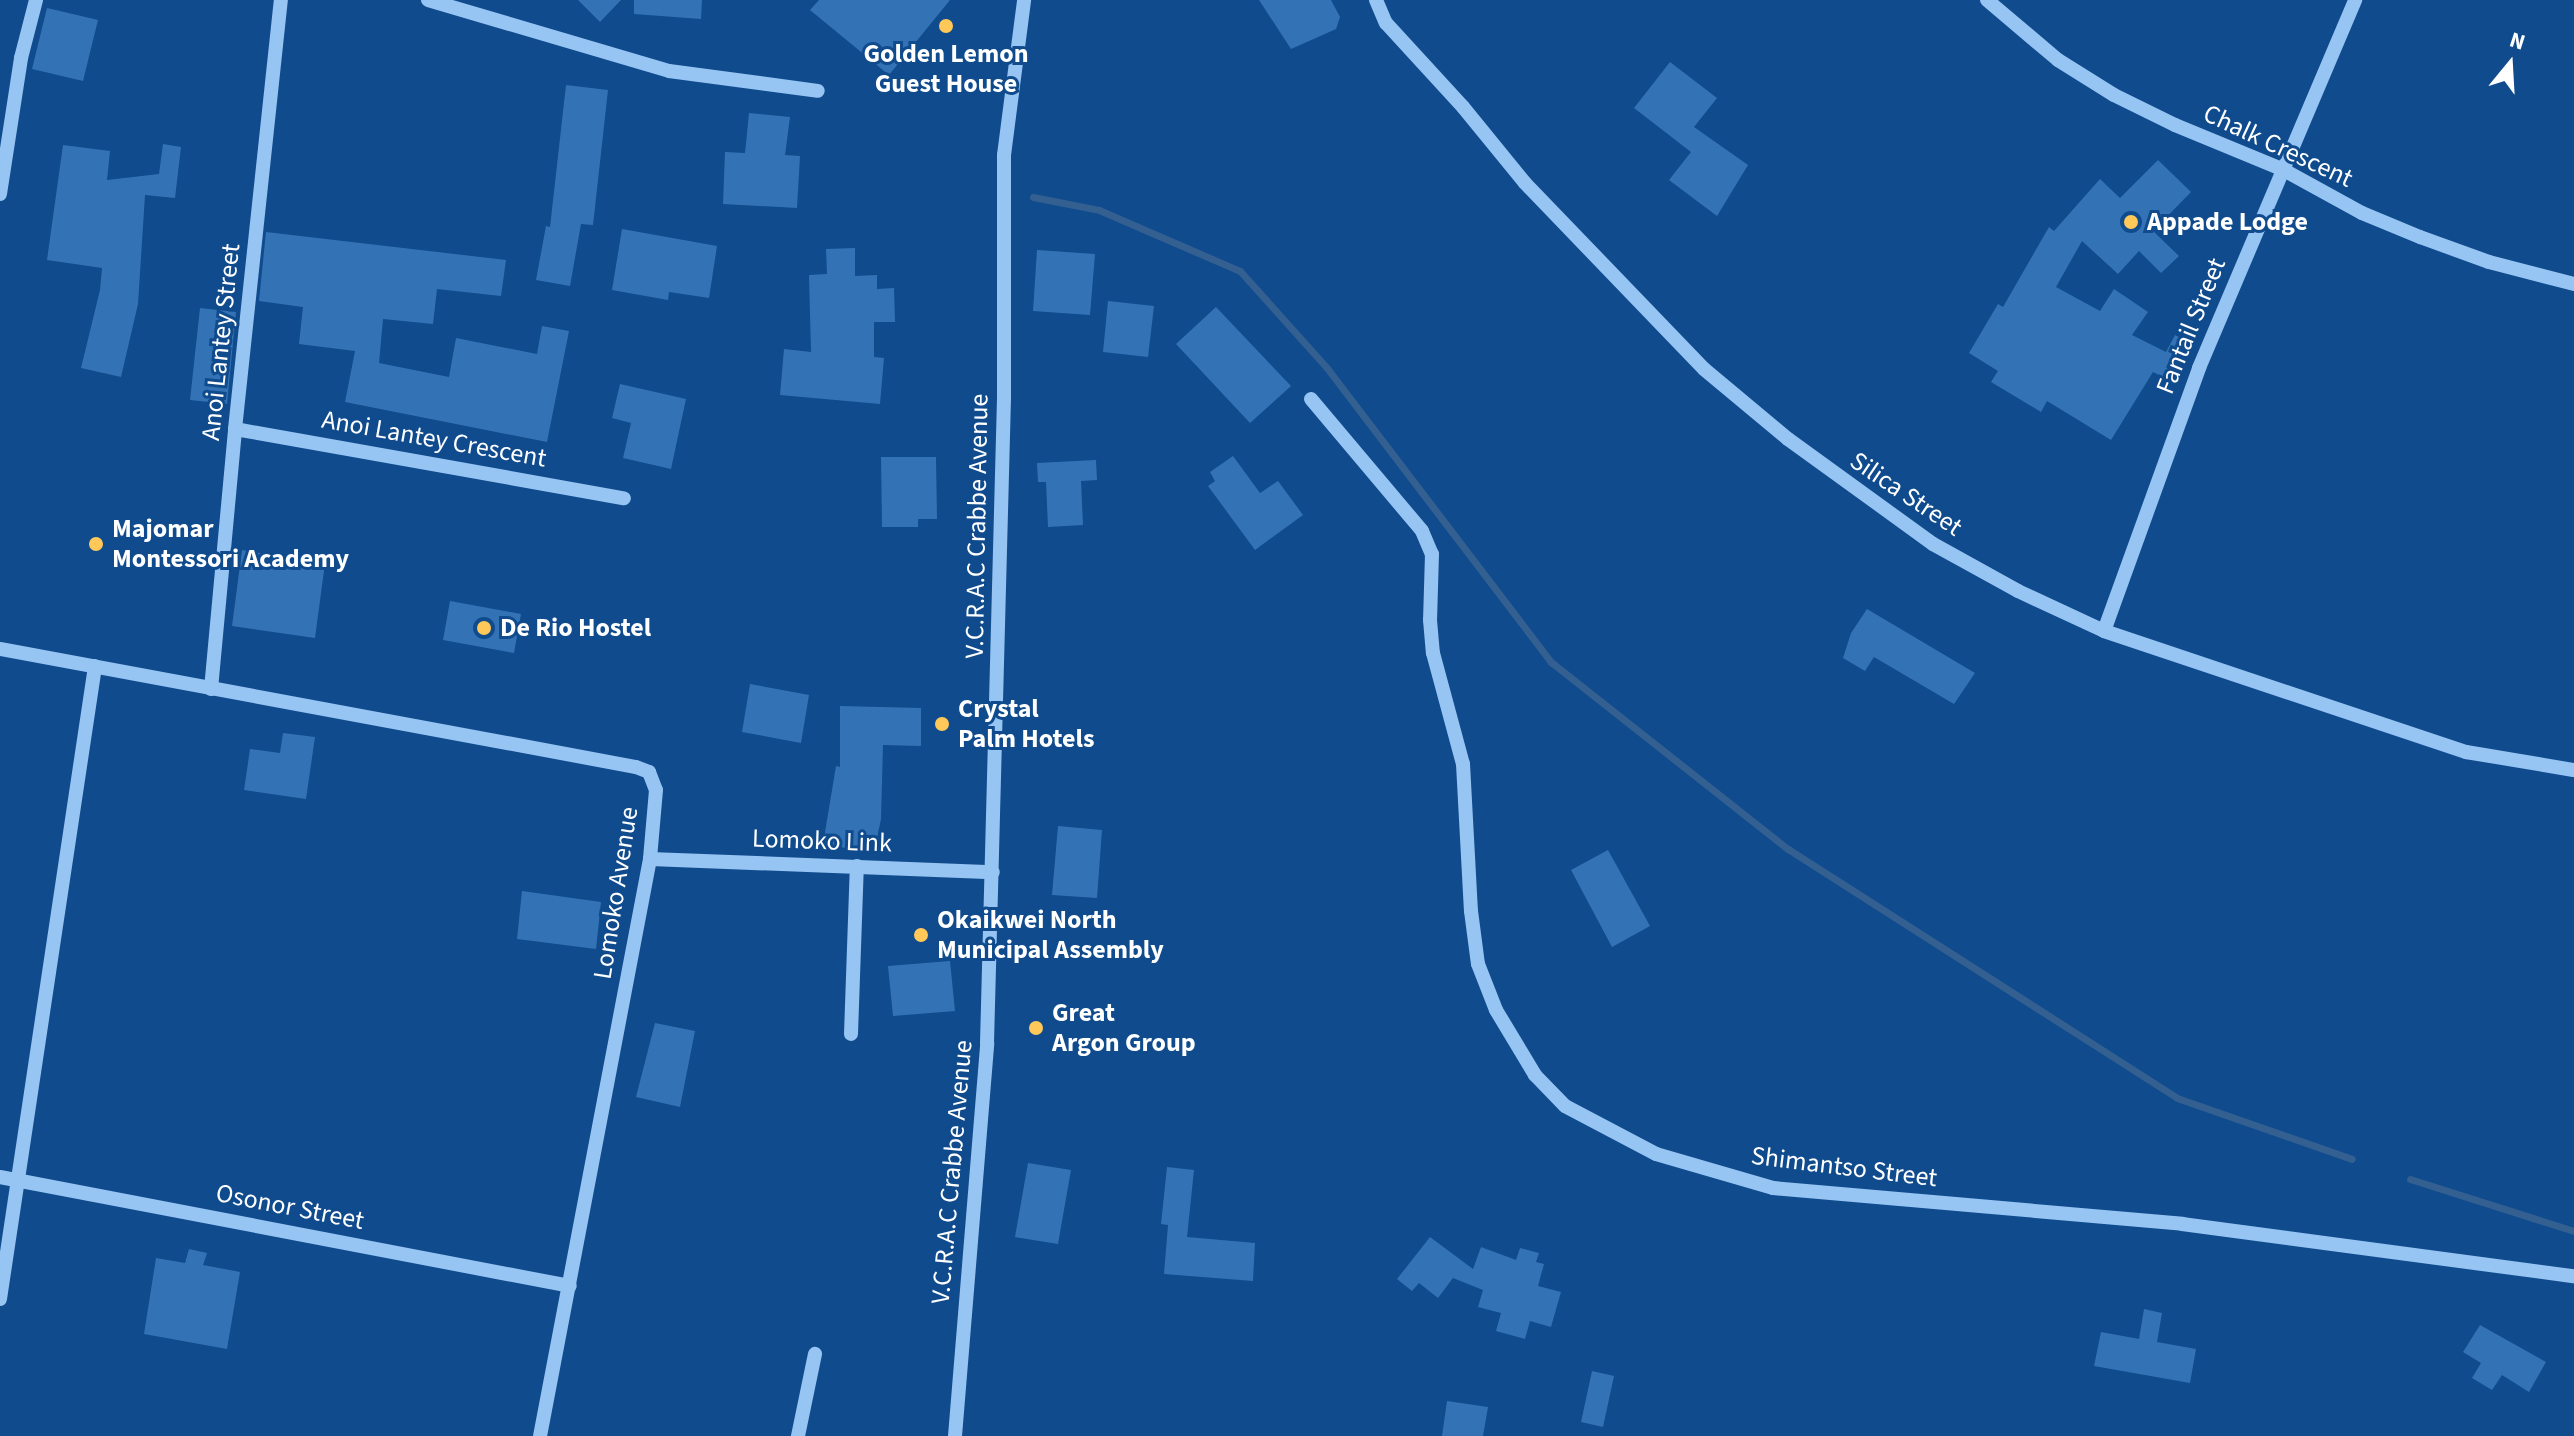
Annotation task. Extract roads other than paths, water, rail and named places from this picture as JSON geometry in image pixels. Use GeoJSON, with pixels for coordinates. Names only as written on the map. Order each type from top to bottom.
{"type":"FeatureCollection","features":[{"type":"Feature","properties":{"kind":"street"},"geometry":{"type":"LineString","coordinates":[[0,194],[5,120],[36,0]]}},
{"type":"Feature","properties":{"kind":"street","name":"Anoi Lantey Street"},"geometry":{"type":"LineString","coordinates":[[211,689],[235,429],[281,0]]}},
{"type":"Feature","properties":{"kind":"street"},"geometry":{"type":"LineString","coordinates":[[428,0],[669,71],[818,91]]}},
{"type":"Feature","properties":{"kind":"street","name":"V.C.R.A.C Crabbe Avenue"},"geometry":{"type":"LineString","coordinates":[[955,1436],[987,1043],[993,872],[1004,155],[1024,0]]}},
{"type":"Feature","properties":{"kind":"street","name":"Silica Street"},"geometry":{"type":"LineString","coordinates":[[1376,0],[1386,23],[1463,107],[1525,183],[1704,369],[1833,474],[1933,544],[2018,591],[2104,631],[2466,752],[2574,770]]}},
{"type":"Feature","properties":{"kind":"street","name":"Chalk Crescent"},"geometry":{"type":"LineString","coordinates":[[1987,0],[2058,60],[2114,95],[2175,125],[2282,169],[2362,213],[2420,237],[2489,262],[2574,284]]}},
{"type":"Feature","properties":{"kind":"street","name":"Fantail Street"},"geometry":{"type":"LineString","coordinates":[[2104,631],[2178,422],[2355,0]]}},
{"type":"Feature","properties":{"kind":"street","name":"Shimantso Street"},"geometry":{"type":"LineString","coordinates":[[1311,399],[1422,531],[1432,554],[1430,620],[1433,653],[1463,764],[1471,911],[1478,964],[1496,1010],[1535,1075],[1565,1106],[1656,1154],[1773,1188],[2182,1224],[2574,1276]]}},
{"type":"Feature","properties":{"kind":"street","name":"Anoi Lantey Crescent"},"geometry":{"type":"LineString","coordinates":[[235,429],[624,498]]}},
{"type":"Feature","properties":{"kind":"street","name":"Lomoko Avenue"},"geometry":{"type":"LineString","coordinates":[[0,649],[636,767],[649,772],[656,790],[650,859],[540,1436]]}},
{"type":"Feature","properties":{"kind":"street"},"geometry":{"type":"LineString","coordinates":[[0,1299],[95,666]]}},
{"type":"Feature","properties":{"kind":"street","name":"Lomoko Link"},"geometry":{"type":"LineString","coordinates":[[650,859],[993,872]]}},
{"type":"Feature","properties":{"kind":"street"},"geometry":{"type":"LineString","coordinates":[[851,1034],[857,866]]}},
{"type":"Feature","properties":{"kind":"street","name":"Osonor Street"},"geometry":{"type":"LineString","coordinates":[[0,1177],[570,1286]]}},
{"type":"Feature","properties":{"kind":"street"},"geometry":{"type":"LineString","coordinates":[[798,1436],[815,1354]]}},
{"type":"Feature","properties":{"kind":"waterway"},"geometry":{"type":"LineString","coordinates":[[1033,197],[1099,210],[1240,271],[1327,368],[1551,662],[1788,849],[2177,1098],[2352,1159]]}},
{"type":"Feature","properties":{"kind":"waterway"},"geometry":{"type":"LineString","coordinates":[[2410,1179],[2574,1231]]}},
{"type":"Feature","properties":{"kind":"place","name":"Golden Lemon Guest House"},"geometry":{"type":"Point","coordinates":[946,26]}},
{"type":"Feature","properties":{"kind":"place","name":"Appade Lodge"},"geometry":{"type":"Point","coordinates":[2131,222]}},
{"type":"Feature","properties":{"kind":"place","name":"Majomar Montessori Academy"},"geometry":{"type":"Point","coordinates":[96,544]}},
{"type":"Feature","properties":{"kind":"place","name":"De Rio Hostel"},"geometry":{"type":"Point","coordinates":[484,628]}},
{"type":"Feature","properties":{"kind":"place","name":"Crystal Palm Hotels"},"geometry":{"type":"Point","coordinates":[942,724]}},
{"type":"Feature","properties":{"kind":"place","name":"Okaikwei North Municipal Assembly"},"geometry":{"type":"Point","coordinates":[921,935]}},
{"type":"Feature","properties":{"kind":"place","name":"Great Argon Group"},"geometry":{"type":"Point","coordinates":[1036,1028]}}]}
